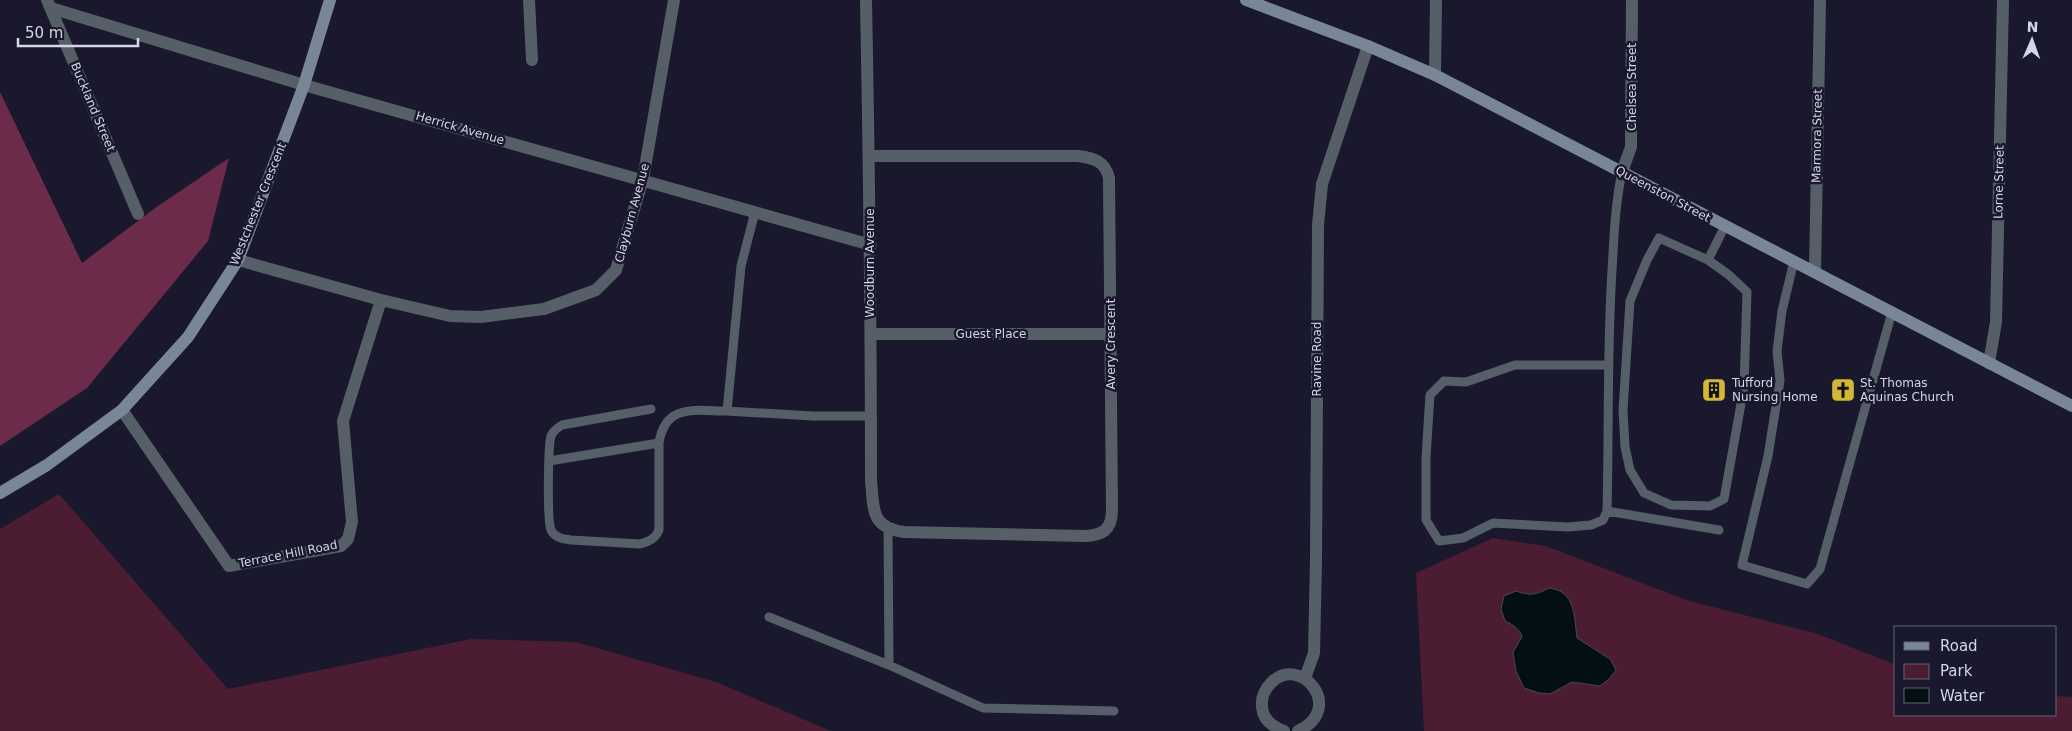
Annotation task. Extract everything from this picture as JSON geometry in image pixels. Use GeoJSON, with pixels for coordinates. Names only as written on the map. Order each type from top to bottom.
{"type":"FeatureCollection","features":[{"type":"Feature","properties":{"kind":"main road","name":"Westchester Crescent"},"geometry":{"type":"LineString","coordinates":[[0,493],[47,466],[122,410],[188,336],[238,260],[304,85],[330,0]]}},
{"type":"Feature","properties":{"kind":"main road","name":"Queenston Street"},"geometry":{"type":"LineString","coordinates":[[1246,0],[1368,46],[1435,74],[2072,406]]}},
{"type":"Feature","properties":{"kind":"street"},"geometry":{"type":"LineString","coordinates":[[529,0],[532,60]]}},
{"type":"Feature","properties":{"kind":"street","name":"Clayburn Avenue"},"geometry":{"type":"LineString","coordinates":[[238,260],[381,300],[450,316],[481,317],[544,309],[596,290],[616,270],[643,180],[674,0]]}},
{"type":"Feature","properties":{"kind":"street","name":"Woodburn Avenue"},"geometry":{"type":"LineString","coordinates":[[866,0],[871,245],[873,502],[875,513],[884,526]]}},
{"type":"Feature","properties":{"kind":"street"},"geometry":{"type":"LineString","coordinates":[[1435,74],[1436,0]]}},
{"type":"Feature","properties":{"kind":"street","name":"Chelsea Street"},"geometry":{"type":"LineString","coordinates":[[1622,172],[1631,147],[1632,0]]}},
{"type":"Feature","properties":{"kind":"street","name":"Marmora Street"},"geometry":{"type":"LineString","coordinates":[[1815,271],[1820,0]]}},
{"type":"Feature","properties":{"kind":"street","name":"Lorne Street"},"geometry":{"type":"LineString","coordinates":[[1990,363],[1996,322],[2004,0]]}},
{"type":"Feature","properties":{"kind":"street","name":"Herrick Avenue"},"geometry":{"type":"LineString","coordinates":[[49,4],[304,85],[871,245]]}},
{"type":"Feature","properties":{"kind":"street","name":"Buckland Street"},"geometry":{"type":"LineString","coordinates":[[49,4],[138,214]]}},
{"type":"Feature","properties":{"kind":"street","name":"Ravine Road"},"geometry":{"type":"LineString","coordinates":[[1305,678],[1314,653],[1318,225],[1320,200],[1322,184],[1368,46]]}},
{"type":"Feature","properties":{"kind":"street","name":"Avery Crescent"},"geometry":{"type":"LineString","coordinates":[[869,156],[1078,156],[1099,161],[1108,171],[1109,178],[1112,518],[1110,525],[1100,535],[1083,536],[904,532],[884,526]]}},
{"type":"Feature","properties":{"kind":"street","name":"Terrace Hill Road"},"geometry":{"type":"LineString","coordinates":[[122,410],[229,566],[341,546],[348,539],[352,522],[343,420],[381,300]]}},
{"type":"Feature","properties":{"kind":"street","name":"Guest Place"},"geometry":{"type":"LineString","coordinates":[[871,334],[1110,334]]}},
{"type":"Feature","properties":{"kind":"street"},"geometry":{"type":"LineString","coordinates":[[1284,731],[1276,728],[1267,720],[1262,710],[1262,699],[1266,688],[1273,680],[1284,675],[1295,674],[1305,678],[1314,686],[1319,696],[1319,708],[1315,718],[1308,726],[1298,731]]}},
{"type":"Feature","properties":{"kind":"lane"},"geometry":{"type":"LineString","coordinates":[[1609,365],[1515,365],[1466,382],[1444,381],[1430,395],[1426,457],[1426,520],[1439,541],[1463,538],[1493,523],[1568,527],[1591,525],[1603,520],[1607,511],[1609,365],[1609,314],[1616,202],[1622,172]]}},
{"type":"Feature","properties":{"kind":"lane"},"geometry":{"type":"LineString","coordinates":[[727,411],[741,266],[755,212]]}},
{"type":"Feature","properties":{"kind":"lane"},"geometry":{"type":"LineString","coordinates":[[1708,260],[1725,226]]}},
{"type":"Feature","properties":{"kind":"lane"},"geometry":{"type":"LineString","coordinates":[[1659,238],[1708,260],[1747,292],[1744,387],[1724,500],[1710,506],[1671,505],[1644,493],[1630,470],[1625,447],[1623,410],[1630,301],[1647,260],[1659,238]]}},
{"type":"Feature","properties":{"kind":"lane"},"geometry":{"type":"LineString","coordinates":[[1794,260],[1782,311],[1777,351],[1780,381],[1768,456],[1742,565],[1807,584],[1820,569],[1892,312]]}},
{"type":"Feature","properties":{"kind":"lane"},"geometry":{"type":"LineString","coordinates":[[651,409],[562,425],[552,434],[549,523],[555,536],[571,540],[640,544],[656,537],[659,530],[659,443],[665,423],[677,413],[727,411],[813,416],[871,416]]}},
{"type":"Feature","properties":{"kind":"lane"},"geometry":{"type":"LineString","coordinates":[[550,461],[659,443]]}},
{"type":"Feature","properties":{"kind":"lane"},"geometry":{"type":"LineString","coordinates":[[1607,511],[1719,530]]}},
{"type":"Feature","properties":{"kind":"lane"},"geometry":{"type":"LineString","coordinates":[[884,526],[889,665]]}},
{"type":"Feature","properties":{"kind":"lane"},"geometry":{"type":"LineString","coordinates":[[768,617],[889,665],[983,708],[1114,711]]}},
{"type":"Feature","properties":{"kind":"green space"},"geometry":{"type":"Polygon","coordinates":[[[59,494],[228,689],[471,639],[576,642],[716,682],[831,731],[0,731],[0,529],[59,494]]]}},
{"type":"Feature","properties":{"kind":"green space"},"geometry":{"type":"Polygon","coordinates":[[[1493,538],[1546,546],[1686,600],[1818,634],[1894,664],[1894,716],[2057,716],[2057,696],[2072,697],[2072,731],[1424,731],[1416,573],[1493,538]]]}},
{"type":"Feature","properties":{"kind":"shaded area"},"geometry":{"type":"Polygon","coordinates":[[[0,92],[82,263],[158,206],[229,158],[208,241],[87,388],[0,446],[0,92]]]}},
{"type":"Feature","properties":{"kind":"water"},"geometry":{"type":"Polygon","coordinates":[[[1549,588],[1558,590],[1569,600],[1574,614],[1577,638],[1610,659],[1616,670],[1600,686],[1572,682],[1550,694],[1524,688],[1516,671],[1513,652],[1522,637],[1515,627],[1505,621],[1501,609],[1504,596],[1516,591],[1533,594],[1549,588]]]}},
{"type":"Feature","properties":{"kind":"place","name":"Tufford Nursing Home"},"geometry":{"type":"Point","coordinates":[1714,390]}},
{"type":"Feature","properties":{"kind":"place","name":"St. Thomas Aquinas Church"},"geometry":{"type":"Point","coordinates":[1843,390]}}]}
